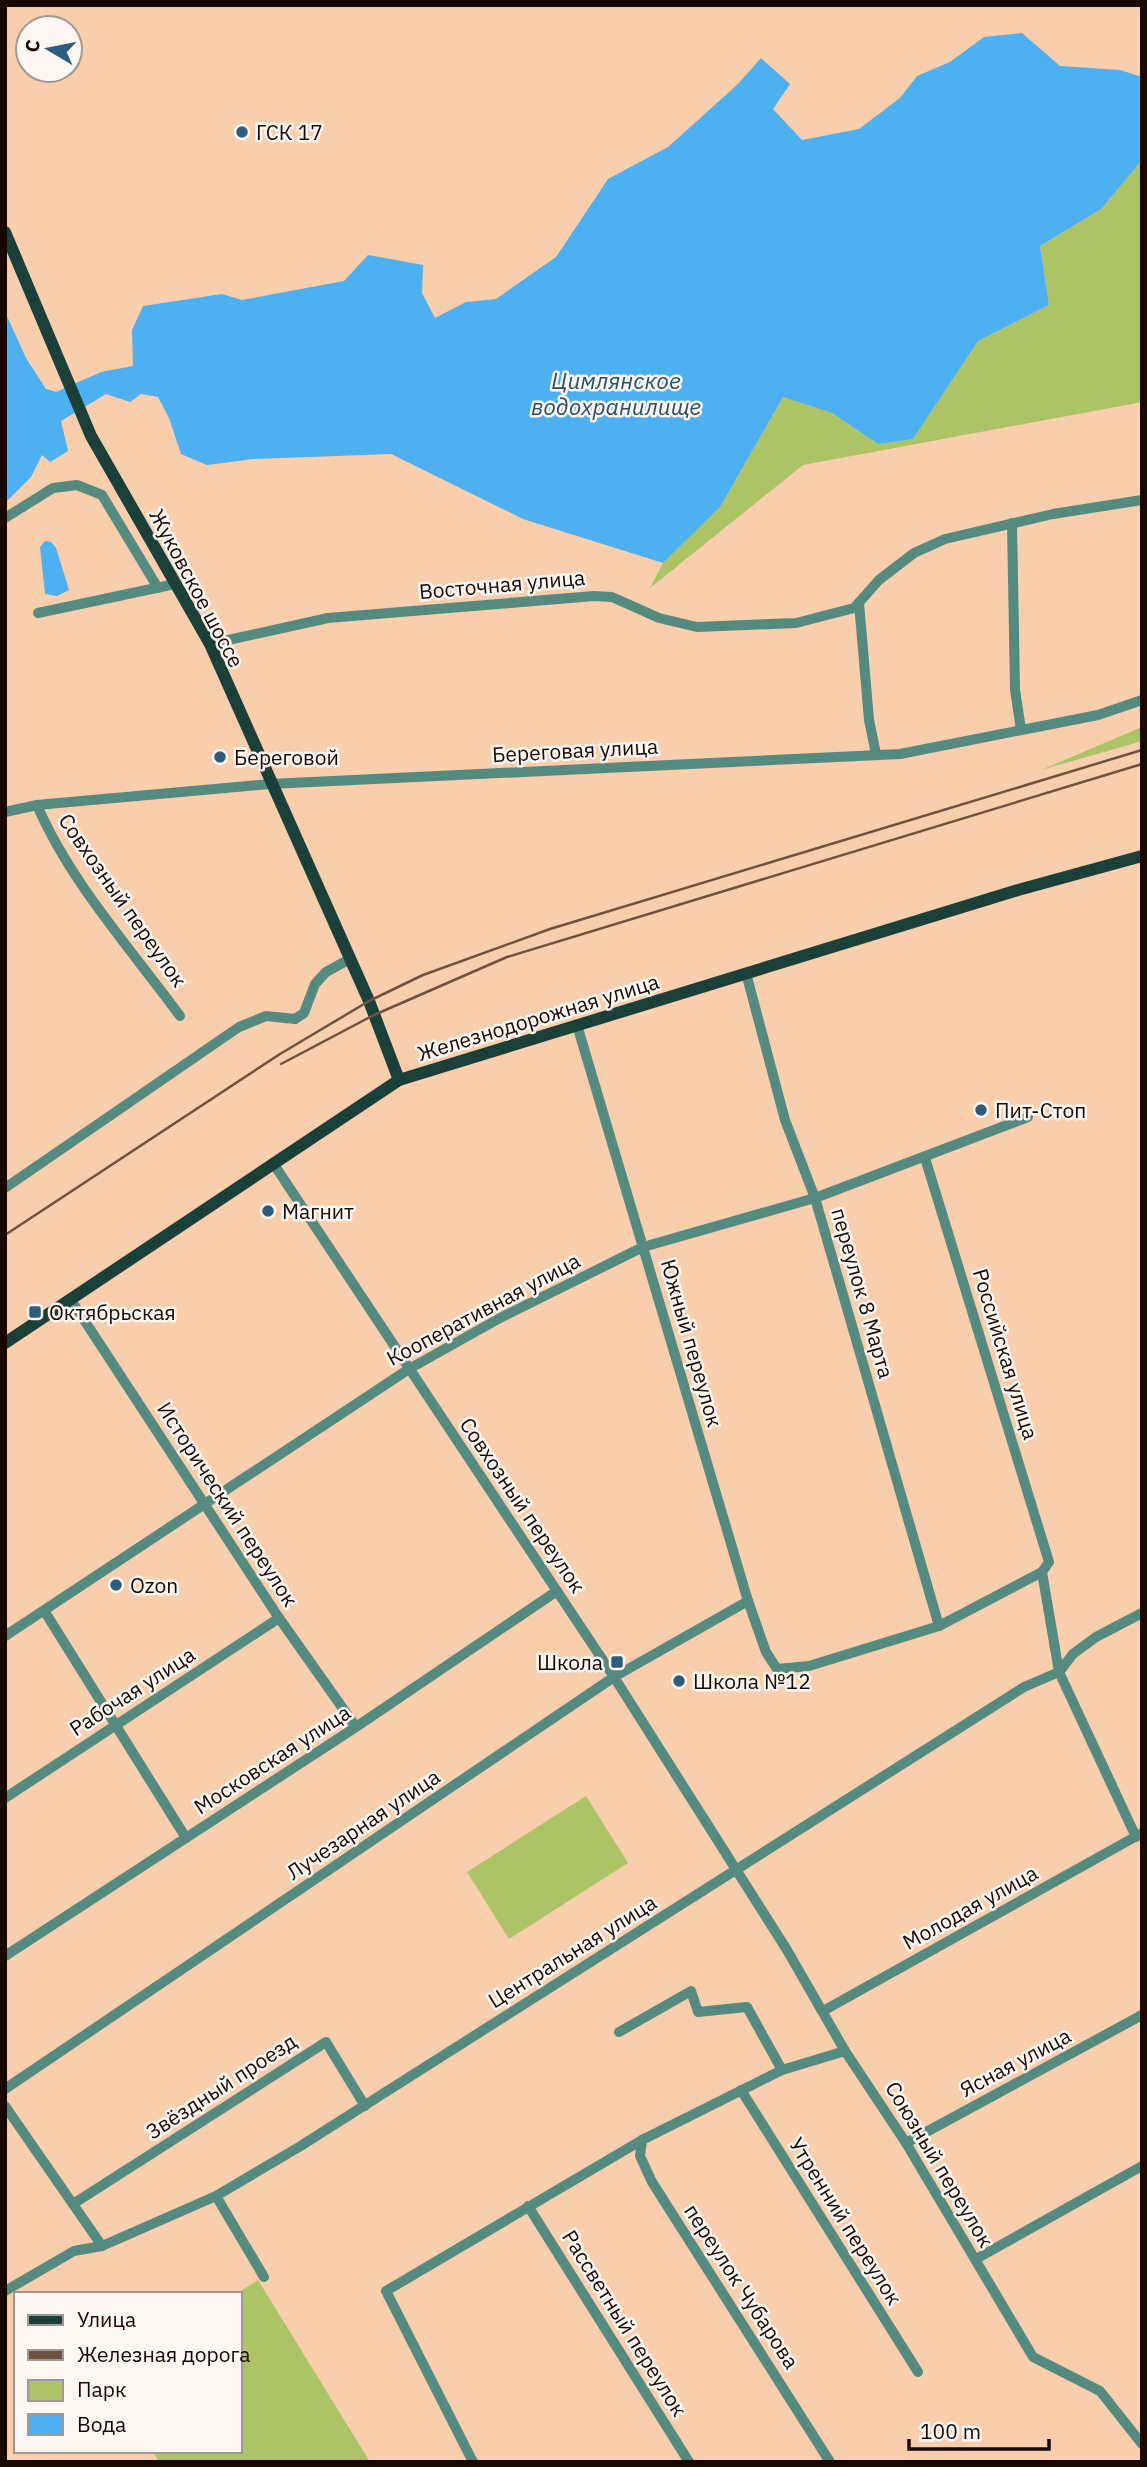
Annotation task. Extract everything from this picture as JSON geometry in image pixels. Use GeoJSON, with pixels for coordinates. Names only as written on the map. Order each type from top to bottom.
{"type":"FeatureCollection","features":[{"type":"Feature","properties":{"kind":"main road","name":"Жуковское шоссе"},"geometry":{"type":"LineString","coordinates":[[5,232],[91,436],[210,644],[348,960],[369,1001],[399,1080]]}},
{"type":"Feature","properties":{"kind":"main road","name":"Железнодорожная улица"},"geometry":{"type":"LineString","coordinates":[[5,1343],[399,1080],[1018,890],[1142,856]]}},
{"type":"Feature","properties":{"kind":"street"},"geometry":{"type":"LineString","coordinates":[[5,518],[53,488],[77,485],[102,495],[158,588]]}},
{"type":"Feature","properties":{"kind":"street","name":"Восточная улица"},"geometry":{"type":"LineString","coordinates":[[210,644],[328,618],[594,596],[612,597],[660,618],[697,627],[796,623],[854,608],[879,580],[924,547],[945,539],[1012,523],[1142,499]]}},
{"type":"Feature","properties":{"kind":"street"},"geometry":{"type":"LineString","coordinates":[[1012,523],[1015,690],[1021,729]]}},
{"type":"Feature","properties":{"kind":"street"},"geometry":{"type":"LineString","coordinates":[[38,613],[174,584]]}},
{"type":"Feature","properties":{"kind":"street"},"geometry":{"type":"LineString","coordinates":[[859,603],[869,720],[876,754]]}},
{"type":"Feature","properties":{"kind":"street","name":"Береговая улица"},"geometry":{"type":"LineString","coordinates":[[5,812],[37,805],[270,784],[900,754],[1098,715],[1142,700]]}},
{"type":"Feature","properties":{"kind":"street","name":"Совхозный переулок"},"geometry":{"type":"LineString","coordinates":[[37,805],[92,897],[180,1016]]}},
{"type":"Feature","properties":{"kind":"street"},"geometry":{"type":"LineString","coordinates":[[5,1188],[239,1027],[266,1016],[295,1019],[304,1013],[315,984],[326,972],[348,960]]}},
{"type":"Feature","properties":{"kind":"street","name":"переулок 8 Марта"},"geometry":{"type":"LineString","coordinates":[[746,973],[785,1120],[815,1198],[939,1626]]}},
{"type":"Feature","properties":{"kind":"street","name":"Южный переулок"},"geometry":{"type":"LineString","coordinates":[[576,1025],[748,1601],[766,1652],[776,1669],[789,1670],[809,1666],[939,1626]]}},
{"type":"Feature","properties":{"kind":"street","name":"Кооперативная улица"},"geometry":{"type":"LineString","coordinates":[[5,1636],[45,1612],[409,1368],[500,1318],[643,1247],[815,1198],[1028,1117]]}},
{"type":"Feature","properties":{"kind":"street","name":"Российская улица"},"geometry":{"type":"LineString","coordinates":[[925,1158],[1046,1567],[1059,1672]]}},
{"type":"Feature","properties":{"kind":"street","name":"Совхозный переулок"},"geometry":{"type":"LineString","coordinates":[[273,1163],[614,1677],[735,1872]]}},
{"type":"Feature","properties":{"kind":"street","name":"Исторический переулок"},"geometry":{"type":"LineString","coordinates":[[71,1300],[279,1618],[356,1727]]}},
{"type":"Feature","properties":{"kind":"street"},"geometry":{"type":"LineString","coordinates":[[939,1626],[1046,1567]]}},
{"type":"Feature","properties":{"kind":"street","name":"Московская улица"},"geometry":{"type":"LineString","coordinates":[[5,1956],[356,1727],[557,1591]]}},
{"type":"Feature","properties":{"kind":"street","name":"Лучезарная улица"},"geometry":{"type":"LineString","coordinates":[[5,2089],[614,1677],[748,1601]]}},
{"type":"Feature","properties":{"kind":"street"},"geometry":{"type":"LineString","coordinates":[[45,1612],[186,1838]]}},
{"type":"Feature","properties":{"kind":"street","name":"Центральная улица"},"geometry":{"type":"LineString","coordinates":[[5,2291],[74,2251],[102,2246],[216,2196],[365,2106],[1024,1688],[1059,1672],[1073,1654],[1096,1637],[1142,1613]]}},
{"type":"Feature","properties":{"kind":"street","name":"Рабочая улица"},"geometry":{"type":"LineString","coordinates":[[5,1798],[279,1618]]}},
{"type":"Feature","properties":{"kind":"street","name":"Молодая улица"},"geometry":{"type":"LineString","coordinates":[[823,2011],[1139,1835],[1059,1672]]}},
{"type":"Feature","properties":{"kind":"street","name":"Союзный переулок"},"geometry":{"type":"LineString","coordinates":[[735,1872],[823,2011],[845,2051],[906,2143],[1032,2357],[1100,2391],[1142,2444]]}},
{"type":"Feature","properties":{"kind":"street"},"geometry":{"type":"LineString","coordinates":[[619,2032],[691,1991],[698,2012],[747,2007],[782,2070]]}},
{"type":"Feature","properties":{"kind":"street","name":"Ясная улица"},"geometry":{"type":"LineString","coordinates":[[906,2143],[1142,2015]]}},
{"type":"Feature","properties":{"kind":"street","name":"Звёздный проезд"},"geometry":{"type":"LineString","coordinates":[[73,2204],[326,2042],[365,2106]]}},
{"type":"Feature","properties":{"kind":"street"},"geometry":{"type":"LineString","coordinates":[[473,2462],[386,2291],[642,2140],[782,2070],[845,2051]]}},
{"type":"Feature","properties":{"kind":"street","name":"Утренний переулок"},"geometry":{"type":"LineString","coordinates":[[741,2090],[918,2372]]}},
{"type":"Feature","properties":{"kind":"street"},"geometry":{"type":"LineString","coordinates":[[5,2106],[102,2246]]}},
{"type":"Feature","properties":{"kind":"street","name":"переулок Чубарова"},"geometry":{"type":"LineString","coordinates":[[642,2140],[640,2156],[652,2182],[830,2462]]}},
{"type":"Feature","properties":{"kind":"street"},"geometry":{"type":"LineString","coordinates":[[976,2259],[1142,2166]]}},
{"type":"Feature","properties":{"kind":"street"},"geometry":{"type":"LineString","coordinates":[[216,2196],[264,2277]]}},
{"type":"Feature","properties":{"kind":"street","name":"Рассветный переулок"},"geometry":{"type":"LineString","coordinates":[[528,2206],[689,2462]]}},
{"type":"Feature","properties":{"kind":"green space"},"geometry":{"type":"Polygon","coordinates":[[[1142,160],[1142,402],[803,465],[650,588],[663,563],[720,507],[783,397],[832,413],[878,444],[913,439],[978,341],[1049,305],[1040,246],[1101,209],[1142,160]]]}},
{"type":"Feature","properties":{"kind":"green space"},"geometry":{"type":"Polygon","coordinates":[[[1142,727],[1142,741],[1041,770],[1142,727]]]}},
{"type":"Feature","properties":{"kind":"green space"},"geometry":{"type":"Polygon","coordinates":[[[586,1796],[628,1863],[509,1939],[467,1872],[586,1796]]]}},
{"type":"Feature","properties":{"kind":"green space"},"geometry":{"type":"Polygon","coordinates":[[[258,2280],[370,2462],[159,2462],[154,2453],[242,2453],[242,2292],[239,2292],[258,2280]]]}},
{"type":"Feature","properties":{"kind":"water","name":"Цимлянское водохранилище"},"geometry":{"type":"Polygon","coordinates":[[[1022,33],[1060,66],[1120,70],[1142,77],[1142,160],[1101,209],[1040,246],[1049,305],[978,341],[913,439],[878,444],[832,413],[783,397],[720,507],[663,563],[523,519],[391,454],[253,459],[207,465],[181,454],[169,418],[158,397],[141,394],[130,402],[106,394],[61,421],[68,451],[50,462],[42,455],[31,477],[5,503],[5,312],[26,358],[46,389],[56,392],[101,372],[133,366],[132,330],[143,306],[222,294],[242,300],[344,281],[368,255],[423,265],[422,293],[435,318],[466,302],[496,299],[556,257],[608,179],[668,147],[738,84],[761,58],[790,84],[773,109],[802,140],[859,129],[900,98],[917,76],[950,62],[984,37],[1022,33]]]}},
{"type":"Feature","properties":{"kind":"water"},"geometry":{"type":"Polygon","coordinates":[[[45,541],[51,542],[56,548],[69,590],[57,596],[45,594],[40,547],[45,541]]]}},
{"type":"Feature","properties":{"kind":"railway"},"geometry":{"type":"LineString","coordinates":[[5,1235],[280,1054],[369,1001],[423,975],[550,929],[1142,750]]}},
{"type":"Feature","properties":{"kind":"railway"},"geometry":{"type":"LineString","coordinates":[[281,1064],[374,1015],[507,957],[1142,764]]}},
{"type":"Feature","properties":{"kind":"place","name":"ГСК 17"},"geometry":{"type":"Point","coordinates":[242,132]}},
{"type":"Feature","properties":{"kind":"place","name":"Береговой"},"geometry":{"type":"Point","coordinates":[220,757]}},
{"type":"Feature","properties":{"kind":"place","name":"Пит-Стоп"},"geometry":{"type":"Point","coordinates":[981,1110]}},
{"type":"Feature","properties":{"kind":"place","name":"Магнит"},"geometry":{"type":"Point","coordinates":[268,1211]}},
{"type":"Feature","properties":{"kind":"place","name":"Октябрьская"},"geometry":{"type":"Point","coordinates":[35,1312]}},
{"type":"Feature","properties":{"kind":"place","name":"Ozon"},"geometry":{"type":"Point","coordinates":[116,1585]}},
{"type":"Feature","properties":{"kind":"place","name":"Школа"},"geometry":{"type":"Point","coordinates":[617,1662]}},
{"type":"Feature","properties":{"kind":"place","name":"Школа №12"},"geometry":{"type":"Point","coordinates":[679,1681]}}]}
